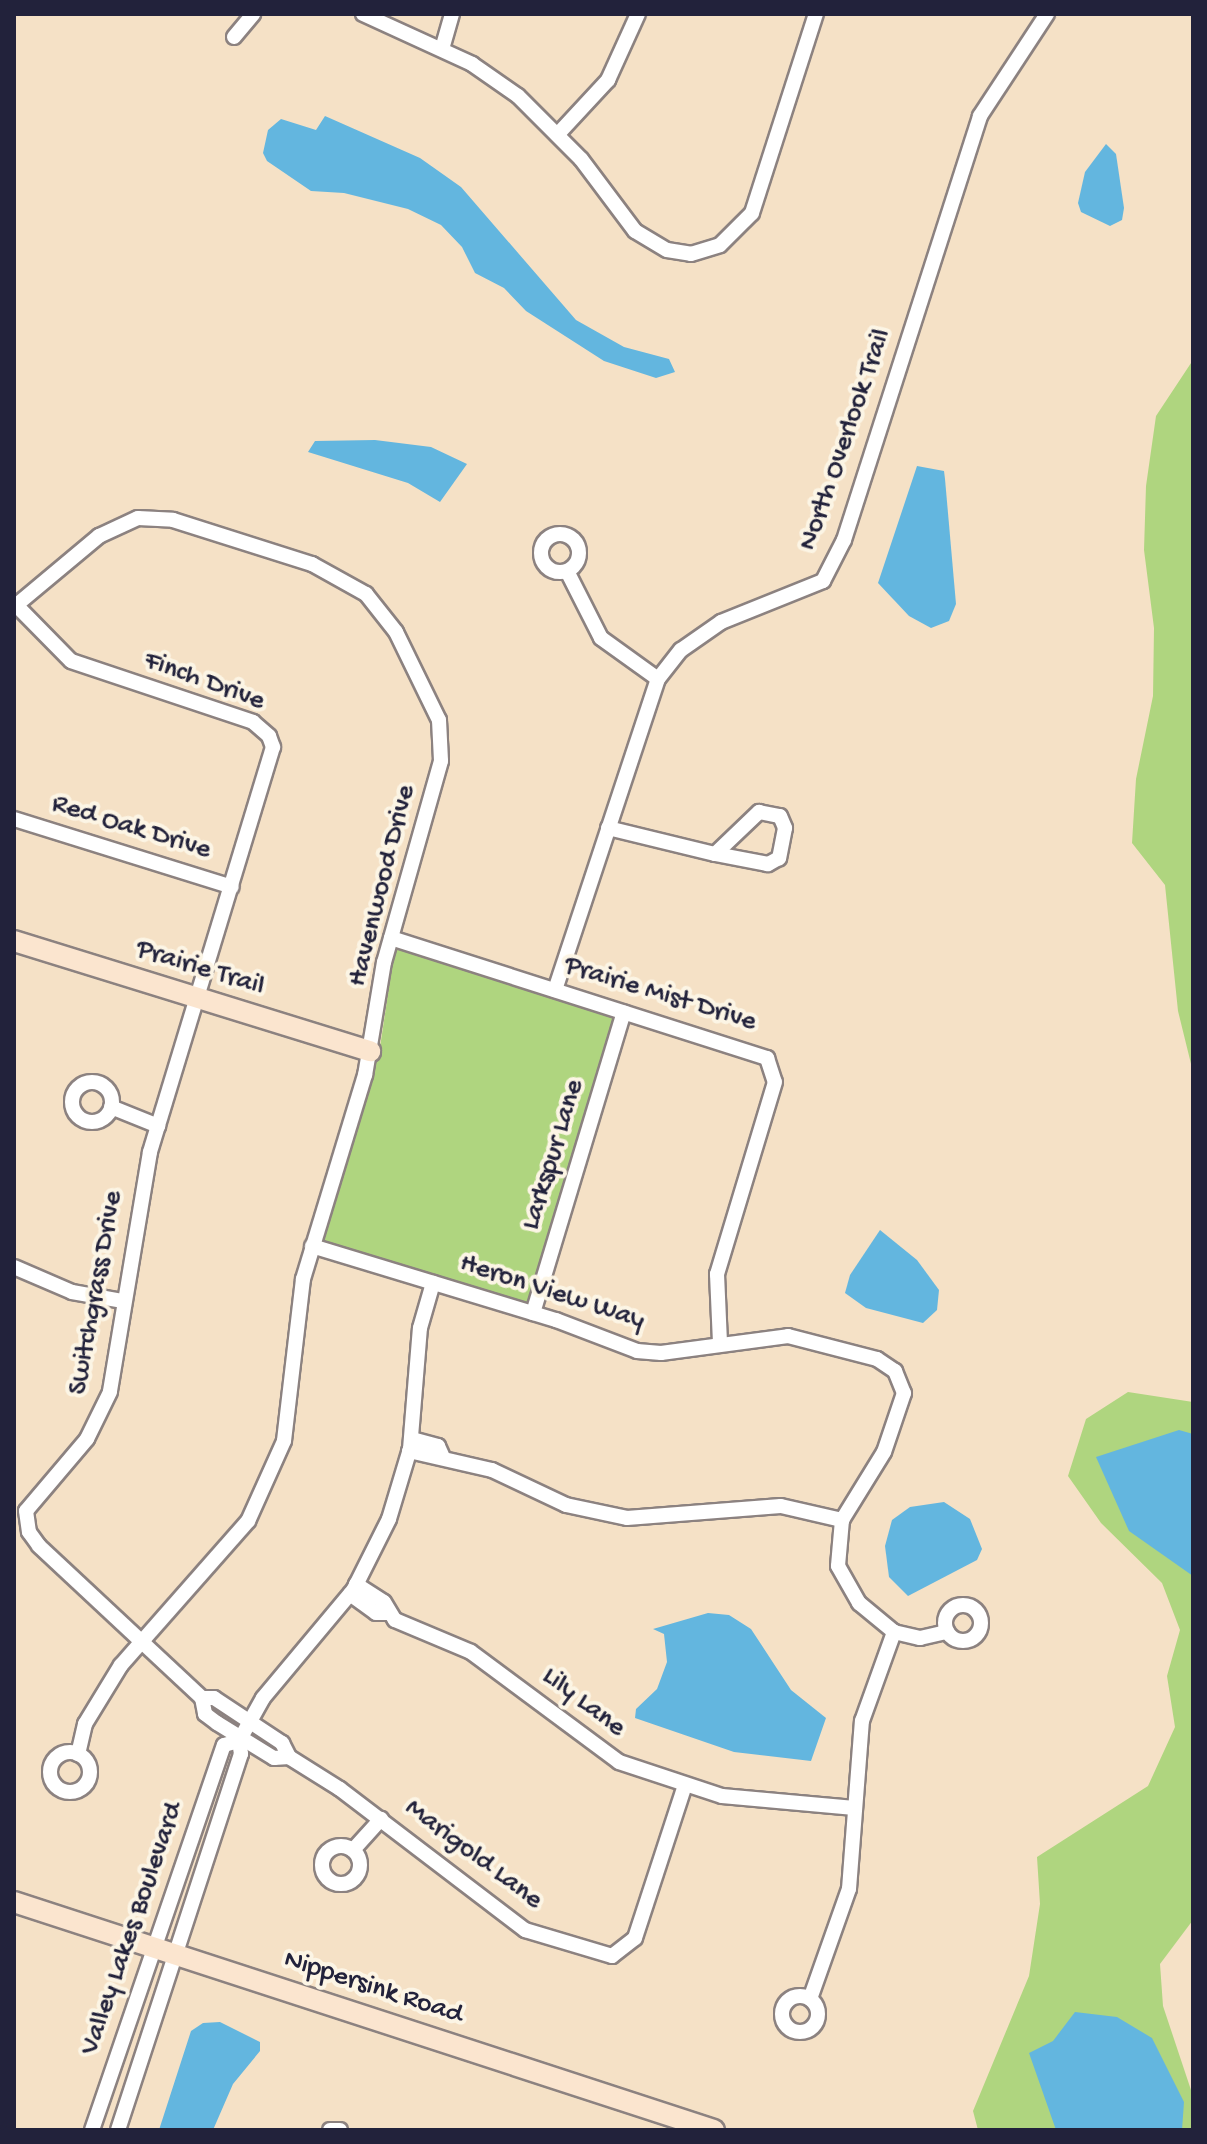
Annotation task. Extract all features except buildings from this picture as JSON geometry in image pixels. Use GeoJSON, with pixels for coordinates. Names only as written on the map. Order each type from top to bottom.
{"type":"FeatureCollection","features":[{"type":"Feature","properties":{"kind":"street"},"geometry":{"type":"LineString","coordinates":[[234,37],[253,14]]}},
{"type":"Feature","properties":{"kind":"street"},"geometry":{"type":"LineString","coordinates":[[363,14],[442,49],[518,96],[558,134],[635,231],[652,244],[691,254],[720,245],[752,213],[816,14]]}},
{"type":"Feature","properties":{"kind":"street"},"geometry":{"type":"LineString","coordinates":[[442,49],[452,14]]}},
{"type":"Feature","properties":{"kind":"street"},"geometry":{"type":"LineString","coordinates":[[558,134],[608,80],[638,14]]}},
{"type":"Feature","properties":{"kind":"street","name":"North Overlook Trail"},"geometry":{"type":"LineString","coordinates":[[555,990],[658,679],[681,650],[721,622],[823,581],[844,540],[980,116],[1047,14]]}},
{"type":"Feature","properties":{"kind":"street","name":"Havenwood Drive"},"geometry":{"type":"LineString","coordinates":[[15,606],[99,536],[122,523],[154,517],[312,564],[366,594],[396,632],[439,720],[437,783],[391,938],[370,1051],[303,1279],[284,1441],[263,1497],[227,1551],[143,1642],[97,1701],[78,1754]]}},
{"type":"Feature","properties":{"kind":"street"},"geometry":{"type":"LineString","coordinates":[[567,571],[601,638],[658,679]]}},
{"type":"Feature","properties":{"kind":"street","name":"Finch Drive"},"geometry":{"type":"LineString","coordinates":[[15,606],[71,661],[88,670],[253,722],[269,736],[272,755],[198,998]]}},
{"type":"Feature","properties":{"kind":"street"},"geometry":{"type":"LineString","coordinates":[[608,828],[715,854],[768,864],[779,858],[785,832],[780,816],[759,812],[750,817],[715,854]]}},
{"type":"Feature","properties":{"kind":"street","name":"Red Oak Drive"},"geometry":{"type":"LineString","coordinates":[[14,819],[232,887]]}},
{"type":"Feature","properties":{"kind":"street","name":"Prairie Mist Drive"},"geometry":{"type":"LineString","coordinates":[[391,938],[756,1051],[772,1067],[775,1082],[717,1274],[720,1344]]}},
{"type":"Feature","properties":{"kind":"street","name":"Prairie Trail"},"geometry":{"type":"LineString","coordinates":[[14,941],[370,1051]]}},
{"type":"Feature","properties":{"kind":"street","name":"Switchgrass Drive"},"geometry":{"type":"LineString","coordinates":[[198,998],[158,1126],[123,1301],[115,1369],[101,1414],[87,1439],[31,1501],[26,1521],[39,1546],[202,1698]]}},
{"type":"Feature","properties":{"kind":"street","name":"Larkspur Lane"},"geometry":{"type":"LineString","coordinates":[[533,1313],[624,1012]]}},
{"type":"Feature","properties":{"kind":"street"},"geometry":{"type":"LineString","coordinates":[[111,1107],[158,1126]]}},
{"type":"Feature","properties":{"kind":"street","name":"Heron View Way"},"geometry":{"type":"LineString","coordinates":[[312,1246],[533,1313],[637,1351],[765,1337],[810,1339],[877,1359],[902,1380],[904,1393],[884,1452],[842,1520]]}},
{"type":"Feature","properties":{"kind":"street"},"geometry":{"type":"LineString","coordinates":[[14,1267],[72,1292],[123,1301]]}},
{"type":"Feature","properties":{"kind":"street","name":"Valley Lakes Boulevard"},"geometry":{"type":"LineString","coordinates":[[118,2130],[240,1744],[250,1722],[353,1589],[389,1519],[410,1445],[420,1328],[433,1283]]}},
{"type":"Feature","properties":{"kind":"street"},"geometry":{"type":"LineString","coordinates":[[410,1445],[438,1446],[442,1455],[492,1470],[566,1505],[627,1518],[781,1506],[842,1520],[838,1566],[859,1603],[894,1632],[920,1638],[947,1632]]}},
{"type":"Feature","properties":{"kind":"street","name":"Lily Lane"},"geometry":{"type":"LineString","coordinates":[[353,1589],[384,1602],[387,1613],[471,1652],[602,1753],[685,1785],[744,1799],[854,1808]]}},
{"type":"Feature","properties":{"kind":"street"},"geometry":{"type":"LineString","coordinates":[[810,1999],[849,1889],[862,1721],[894,1632]]}},
{"type":"Feature","properties":{"kind":"street"},"geometry":{"type":"LineString","coordinates":[[202,1698],[214,1698],[282,1743],[289,1757]]}},
{"type":"Feature","properties":{"kind":"street","name":"Marigold Lane"},"geometry":{"type":"LineString","coordinates":[[202,1698],[205,1714],[240,1744],[274,1758],[289,1757],[381,1819],[525,1930],[612,1956],[635,1938],[685,1785]]}},
{"type":"Feature","properties":{"kind":"street","name":"Valley Lakes Boulevard"},"geometry":{"type":"LineString","coordinates":[[92,2130],[224,1745],[240,1744]]}},
{"type":"Feature","properties":{"kind":"street"},"geometry":{"type":"LineString","coordinates":[[353,1850],[381,1819]]}},
{"type":"Feature","properties":{"kind":"street","name":"Nippersink Road"},"geometry":{"type":"LineString","coordinates":[[14,1902],[177,1951],[714,2130]]}},
{"type":"Feature","properties":{"kind":"street"},"geometry":{"type":"LineString","coordinates":[[330,2130],[340,2130]]}},
{"type":"Feature","properties":{"kind":"green space"},"geometry":{"type":"Polygon","coordinates":[[[1193,360],[1193,1072],[1178,1011],[1165,885],[1132,843],[1136,779],[1153,696],[1154,628],[1144,550],[1146,486],[1156,416],[1193,360]]]}},
{"type":"Feature","properties":{"kind":"green space"},"geometry":{"type":"Polygon","coordinates":[[[395,947],[615,1016],[527,1305],[321,1241],[379,1054],[395,947]]]}},
{"type":"Feature","properties":{"kind":"green space"},"geometry":{"type":"Polygon","coordinates":[[[1128,1392],[1193,1402],[1193,1920],[1160,1964],[1163,2006],[1193,2096],[1193,2130],[978,2130],[973,2111],[1029,1976],[1040,1904],[1037,1857],[1148,1786],[1175,1727],[1167,1676],[1180,1630],[1162,1583],[1101,1523],[1068,1476],[1086,1419],[1128,1392]]]}},
{"type":"Feature","properties":{"kind":"water"},"geometry":{"type":"Polygon","coordinates":[[[325,116],[420,158],[461,187],[576,320],[624,347],[669,359],[675,372],[656,378],[604,361],[526,311],[504,288],[475,273],[462,247],[441,225],[408,209],[344,193],[311,191],[267,161],[263,153],[268,130],[281,119],[316,130],[325,116]]]}},
{"type":"Feature","properties":{"kind":"water"},"geometry":{"type":"Polygon","coordinates":[[[1106,144],[1116,154],[1124,208],[1122,220],[1110,226],[1081,212],[1078,203],[1085,172],[1106,144]]]}},
{"type":"Feature","properties":{"kind":"water"},"geometry":{"type":"Polygon","coordinates":[[[375,440],[431,447],[467,464],[440,502],[408,483],[308,452],[315,441],[375,440]]]}},
{"type":"Feature","properties":{"kind":"water"},"geometry":{"type":"Polygon","coordinates":[[[917,466],[944,471],[956,604],[949,621],[931,628],[909,616],[878,583],[917,466]]]}},
{"type":"Feature","properties":{"kind":"water"},"geometry":{"type":"Polygon","coordinates":[[[880,1230],[917,1260],[939,1290],[937,1310],[923,1323],[866,1308],[845,1293],[850,1275],[880,1230]]]}},
{"type":"Feature","properties":{"kind":"water"},"geometry":{"type":"Polygon","coordinates":[[[1179,1430],[1193,1434],[1193,1576],[1129,1531],[1096,1457],[1179,1430]]]}},
{"type":"Feature","properties":{"kind":"water"},"geometry":{"type":"Polygon","coordinates":[[[944,1502],[970,1519],[982,1549],[977,1560],[908,1596],[889,1577],[885,1546],[892,1520],[910,1507],[944,1502]]]}},
{"type":"Feature","properties":{"kind":"water"},"geometry":{"type":"Polygon","coordinates":[[[708,1613],[729,1615],[751,1629],[791,1690],[826,1718],[811,1761],[734,1752],[635,1718],[636,1709],[657,1689],[667,1662],[664,1634],[653,1629],[708,1613]]]}},
{"type":"Feature","properties":{"kind":"water"},"geometry":{"type":"Polygon","coordinates":[[[1075,2012],[1117,2017],[1152,2038],[1184,2102],[1182,2130],[1056,2130],[1029,2053],[1053,2041],[1075,2012]]]}},
{"type":"Feature","properties":{"kind":"water"},"geometry":{"type":"Polygon","coordinates":[[[220,2022],[260,2042],[260,2051],[233,2084],[213,2130],[159,2130],[191,2031],[203,2023],[220,2022]]]}}]}
